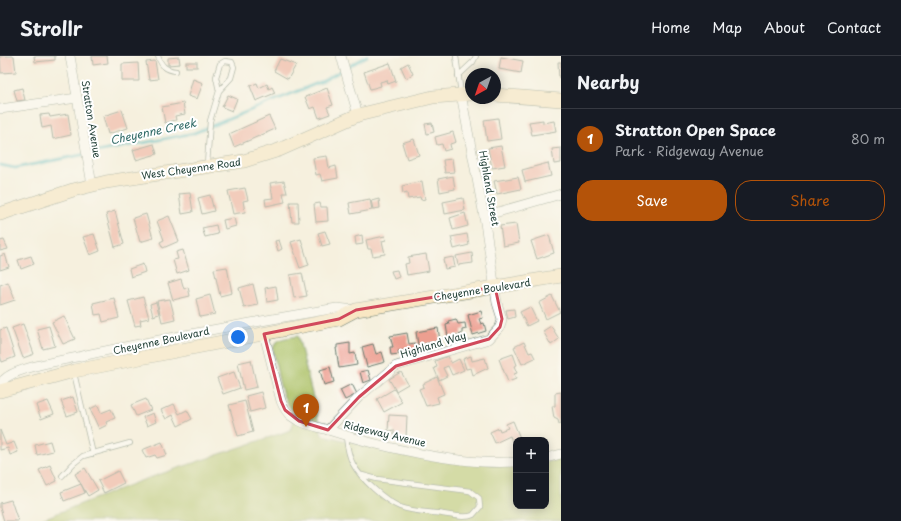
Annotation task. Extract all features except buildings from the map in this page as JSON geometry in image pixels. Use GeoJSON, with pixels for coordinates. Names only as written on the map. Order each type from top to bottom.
{"type":"FeatureCollection","features":[{"type":"Feature","properties":{"kind":"street","name":"Stratton Avenue"},"geometry":{"type":"LineString","coordinates":[[70,56],[92,185]]}},
{"type":"Feature","properties":{"kind":"street"},"geometry":{"type":"LineString","coordinates":[[342,59],[358,115]]}},
{"type":"Feature","properties":{"kind":"street","name":"West Cheyenne Road"},"geometry":{"type":"LineString","coordinates":[[0,214],[92,185],[138,176],[232,164],[269,154],[358,115],[401,103],[465,94]]}},
{"type":"Feature","properties":{"kind":"street"},"geometry":{"type":"LineString","coordinates":[[501,95],[561,100]]}},
{"type":"Feature","properties":{"kind":"street"},"geometry":{"type":"LineString","coordinates":[[0,109],[77,98]]}},
{"type":"Feature","properties":{"kind":"street","name":"Highland Street"},"geometry":{"type":"LineString","coordinates":[[467,104],[495,287]]}},
{"type":"Feature","properties":{"kind":"street"},"geometry":{"type":"LineString","coordinates":[[484,216],[561,194]]}},
{"type":"Feature","properties":{"kind":"street","name":"Cheyenne Boulevard"},"geometry":{"type":"LineString","coordinates":[[356,310],[339,319],[74,371],[0,390],[2,381],[19,371],[188,333],[337,308],[356,310],[561,276]]}},
{"type":"Feature","properties":{"kind":"street","name":"Highland Way"},"geometry":{"type":"LineString","coordinates":[[328,430],[359,397],[396,366],[489,339],[496,334],[502,319],[495,287]]}},
{"type":"Feature","properties":{"kind":"street","name":"Ridgeway Avenue"},"geometry":{"type":"LineString","coordinates":[[264,334],[277,389],[285,410],[299,420],[346,437],[451,458],[513,462]]}},
{"type":"Feature","properties":{"kind":"street"},"geometry":{"type":"LineString","coordinates":[[549,457],[561,454]]}},
{"type":"Feature","properties":{"kind":"lane"},"geometry":{"type":"LineString","coordinates":[[158,56],[162,66],[169,70],[176,71]]}},
{"type":"Feature","properties":{"kind":"lane"},"geometry":{"type":"LineString","coordinates":[[456,56],[458,76],[465,92]]}},
{"type":"Feature","properties":{"kind":"lane"},"geometry":{"type":"LineString","coordinates":[[458,76],[473,62],[476,56]]}},
{"type":"Feature","properties":{"kind":"lane"},"geometry":{"type":"LineString","coordinates":[[207,167],[210,125],[219,91],[216,76],[220,64],[225,61],[232,62],[234,67],[232,78],[219,91]]}},
{"type":"Feature","properties":{"kind":"lane"},"geometry":{"type":"LineString","coordinates":[[74,371],[93,454]]}},
{"type":"Feature","properties":{"kind":"lane"},"geometry":{"type":"LineString","coordinates":[[346,437],[347,452],[353,464],[362,474],[383,496],[400,507],[410,510],[470,517],[476,513],[480,507],[479,498],[470,491],[377,480],[362,474]]}},
{"type":"Feature","properties":{"kind":"lane"},"geometry":{"type":"LineString","coordinates":[[62,476],[72,464],[83,456],[130,443]]}},
{"type":"Feature","properties":{"kind":"highlighted area"},"geometry":{"type":"Polygon","coordinates":[[[495,287],[502,319],[500,327],[489,339],[396,366],[359,397],[328,430],[299,421],[285,410],[281,401],[264,334],[339,319],[356,310],[495,287]]]}},
{"type":"Feature","properties":{"kind":"green space"},"geometry":{"type":"Polygon","coordinates":[[[298,336],[322,435],[408,455],[513,466],[513,509],[549,509],[549,461],[561,459],[561,521],[37,521],[140,481],[291,430],[296,414],[290,408],[282,392],[273,349],[274,345],[279,340],[298,336]]]}},
{"type":"Feature","properties":{"kind":"waterway","name":"Cheyenne Creek"},"geometry":{"type":"LineString","coordinates":[[0,165],[15,168],[194,133],[323,81],[367,56]]}},
{"type":"Feature","properties":{"kind":"place","name":"Stratton Open Space"},"geometry":{"type":"Point","coordinates":[306,427]}}]}
